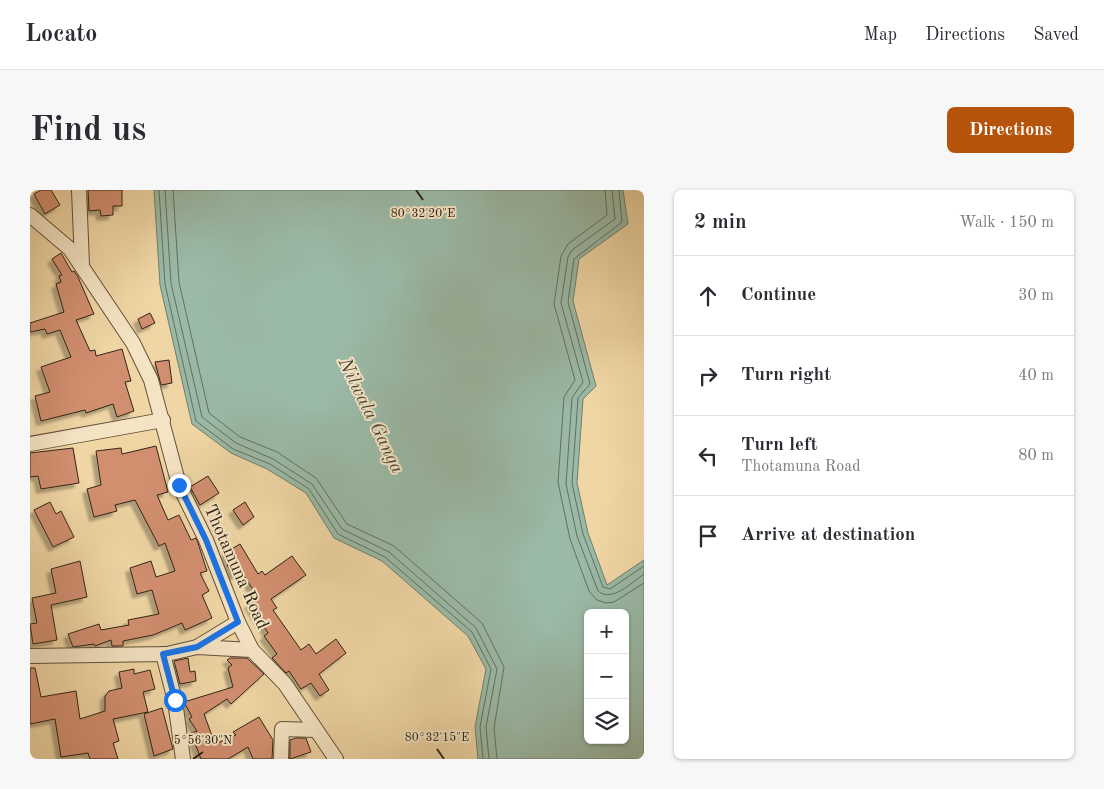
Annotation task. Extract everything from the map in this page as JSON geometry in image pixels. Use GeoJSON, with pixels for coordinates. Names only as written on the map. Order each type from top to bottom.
{"type":"FeatureCollection","features":[{"type":"Feature","properties":{"kind":"street"},"geometry":{"type":"LineString","coordinates":[[79,190],[82,265]]}},
{"type":"Feature","properties":{"kind":"street","name":"Thotamuna Road"},"geometry":{"type":"LineString","coordinates":[[30,215],[70,249],[133,343],[151,380],[179,485],[206,540],[238,622],[252,650],[285,684],[336,759]]}},
{"type":"Feature","properties":{"kind":"street"},"geometry":{"type":"LineString","coordinates":[[30,444],[162,420]]}},
{"type":"Feature","properties":{"kind":"street"},"geometry":{"type":"LineString","coordinates":[[197,647],[238,622]]}},
{"type":"Feature","properties":{"kind":"street"},"geometry":{"type":"LineString","coordinates":[[30,656],[163,654],[197,647],[252,650]]}},
{"type":"Feature","properties":{"kind":"street"},"geometry":{"type":"LineString","coordinates":[[163,654],[175,700],[183,759]]}},
{"type":"Feature","properties":{"kind":"street"},"geometry":{"type":"LineString","coordinates":[[281,759],[282,729],[316,730]]}},
{"type":"Feature","properties":{"kind":"water","name":"Nilwala Ganga"},"geometry":{"type":"Polygon","coordinates":[[[154,190],[623,190],[628,224],[579,259],[573,301],[596,386],[583,399],[577,483],[588,533],[607,585],[644,560],[644,759],[478,759],[475,727],[486,669],[468,636],[382,561],[334,538],[306,493],[267,469],[231,453],[192,424],[160,285],[154,190]]]}},
{"type":"Feature","properties":{"kind":"building"},"geometry":{"type":"Polygon","coordinates":[[[41,190],[51,190],[60,205],[45,214],[34,194],[41,190]]]}},
{"type":"Feature","properties":{"kind":"building"},"geometry":{"type":"Polygon","coordinates":[[[88,190],[122,190],[122,206],[113,206],[113,215],[101,216],[100,210],[89,211],[88,190]]]}},
{"type":"Feature","properties":{"kind":"building"},"geometry":{"type":"Polygon","coordinates":[[[61,253],[72,272],[74,271],[78,277],[94,314],[76,320],[90,351],[95,350],[96,356],[122,349],[131,381],[125,382],[134,411],[117,417],[113,404],[86,413],[85,410],[41,421],[35,396],[50,392],[41,367],[71,357],[60,330],[47,334],[45,329],[30,332],[30,323],[64,312],[56,284],[61,282],[59,276],[62,275],[52,259],[61,253]]]}},
{"type":"Feature","properties":{"kind":"building"},"geometry":{"type":"Polygon","coordinates":[[[150,313],[155,323],[142,329],[138,319],[150,313]]]}},
{"type":"Feature","properties":{"kind":"building"},"geometry":{"type":"Polygon","coordinates":[[[169,360],[172,383],[161,385],[155,362],[169,360]]]}},
{"type":"Feature","properties":{"kind":"building"},"geometry":{"type":"Polygon","coordinates":[[[156,446],[168,492],[157,495],[168,520],[179,515],[191,540],[196,538],[207,571],[200,573],[209,591],[202,595],[212,618],[185,630],[182,623],[153,635],[123,641],[123,646],[112,646],[111,640],[95,646],[94,644],[73,647],[68,634],[99,624],[101,630],[129,625],[128,620],[159,614],[152,590],[137,594],[130,568],[151,561],[156,577],[175,571],[165,543],[159,546],[135,500],[115,505],[117,511],[94,517],[87,489],[101,485],[96,451],[121,448],[122,454],[156,446]]]}},
{"type":"Feature","properties":{"kind":"building"},"geometry":{"type":"Polygon","coordinates":[[[73,448],[79,483],[41,489],[38,476],[30,477],[30,453],[73,448]]]}},
{"type":"Feature","properties":{"kind":"building"},"geometry":{"type":"Polygon","coordinates":[[[208,476],[219,493],[200,505],[190,487],[208,476]]]}},
{"type":"Feature","properties":{"kind":"building"},"geometry":{"type":"Polygon","coordinates":[[[50,502],[56,514],[61,511],[74,537],[53,547],[34,510],[50,502]]]}},
{"type":"Feature","properties":{"kind":"building"},"geometry":{"type":"Polygon","coordinates":[[[245,502],[254,517],[243,525],[233,510],[245,502]]]}},
{"type":"Feature","properties":{"kind":"building"},"geometry":{"type":"Polygon","coordinates":[[[240,544],[258,574],[262,571],[265,575],[292,556],[306,575],[271,599],[277,608],[273,610],[301,650],[309,644],[316,654],[336,639],[346,653],[319,674],[329,690],[320,696],[311,683],[301,689],[289,671],[286,673],[272,658],[277,654],[264,636],[268,633],[249,604],[259,598],[241,572],[234,576],[227,565],[230,563],[225,553],[240,544]]]}},
{"type":"Feature","properties":{"kind":"building"},"geometry":{"type":"Polygon","coordinates":[[[80,561],[87,597],[51,605],[57,640],[33,644],[30,624],[37,623],[32,598],[56,593],[51,569],[80,561]]]}},
{"type":"Feature","properties":{"kind":"building"},"geometry":{"type":"Polygon","coordinates":[[[188,658],[190,672],[195,671],[196,681],[180,684],[174,661],[188,658]]]}},
{"type":"Feature","properties":{"kind":"building"},"geometry":{"type":"Polygon","coordinates":[[[230,658],[247,658],[264,674],[231,704],[227,699],[204,714],[215,744],[236,735],[233,732],[259,717],[273,740],[272,759],[253,759],[248,747],[228,759],[201,759],[191,733],[197,731],[189,719],[192,717],[184,702],[233,687],[228,668],[232,665],[227,660],[230,658]]]}},
{"type":"Feature","properties":{"kind":"building"},"geometry":{"type":"Polygon","coordinates":[[[30,668],[35,668],[41,697],[76,691],[80,719],[105,711],[105,696],[109,691],[122,688],[119,672],[134,669],[134,674],[150,670],[155,689],[143,692],[148,712],[113,719],[119,741],[113,743],[118,759],[90,759],[88,753],[61,757],[55,719],[30,724],[30,668]]]}},
{"type":"Feature","properties":{"kind":"building"},"geometry":{"type":"Polygon","coordinates":[[[162,708],[173,749],[154,756],[144,714],[162,708]]]}},
{"type":"Feature","properties":{"kind":"building"},"geometry":{"type":"Polygon","coordinates":[[[306,738],[311,752],[290,759],[290,740],[306,738]]]}},
{"type":"Feature","properties":{"kind":"route"},"geometry":{"type":"LineString","coordinates":[[175,700],[163,654],[197,647],[238,622],[206,540],[179,485]]}}]}
